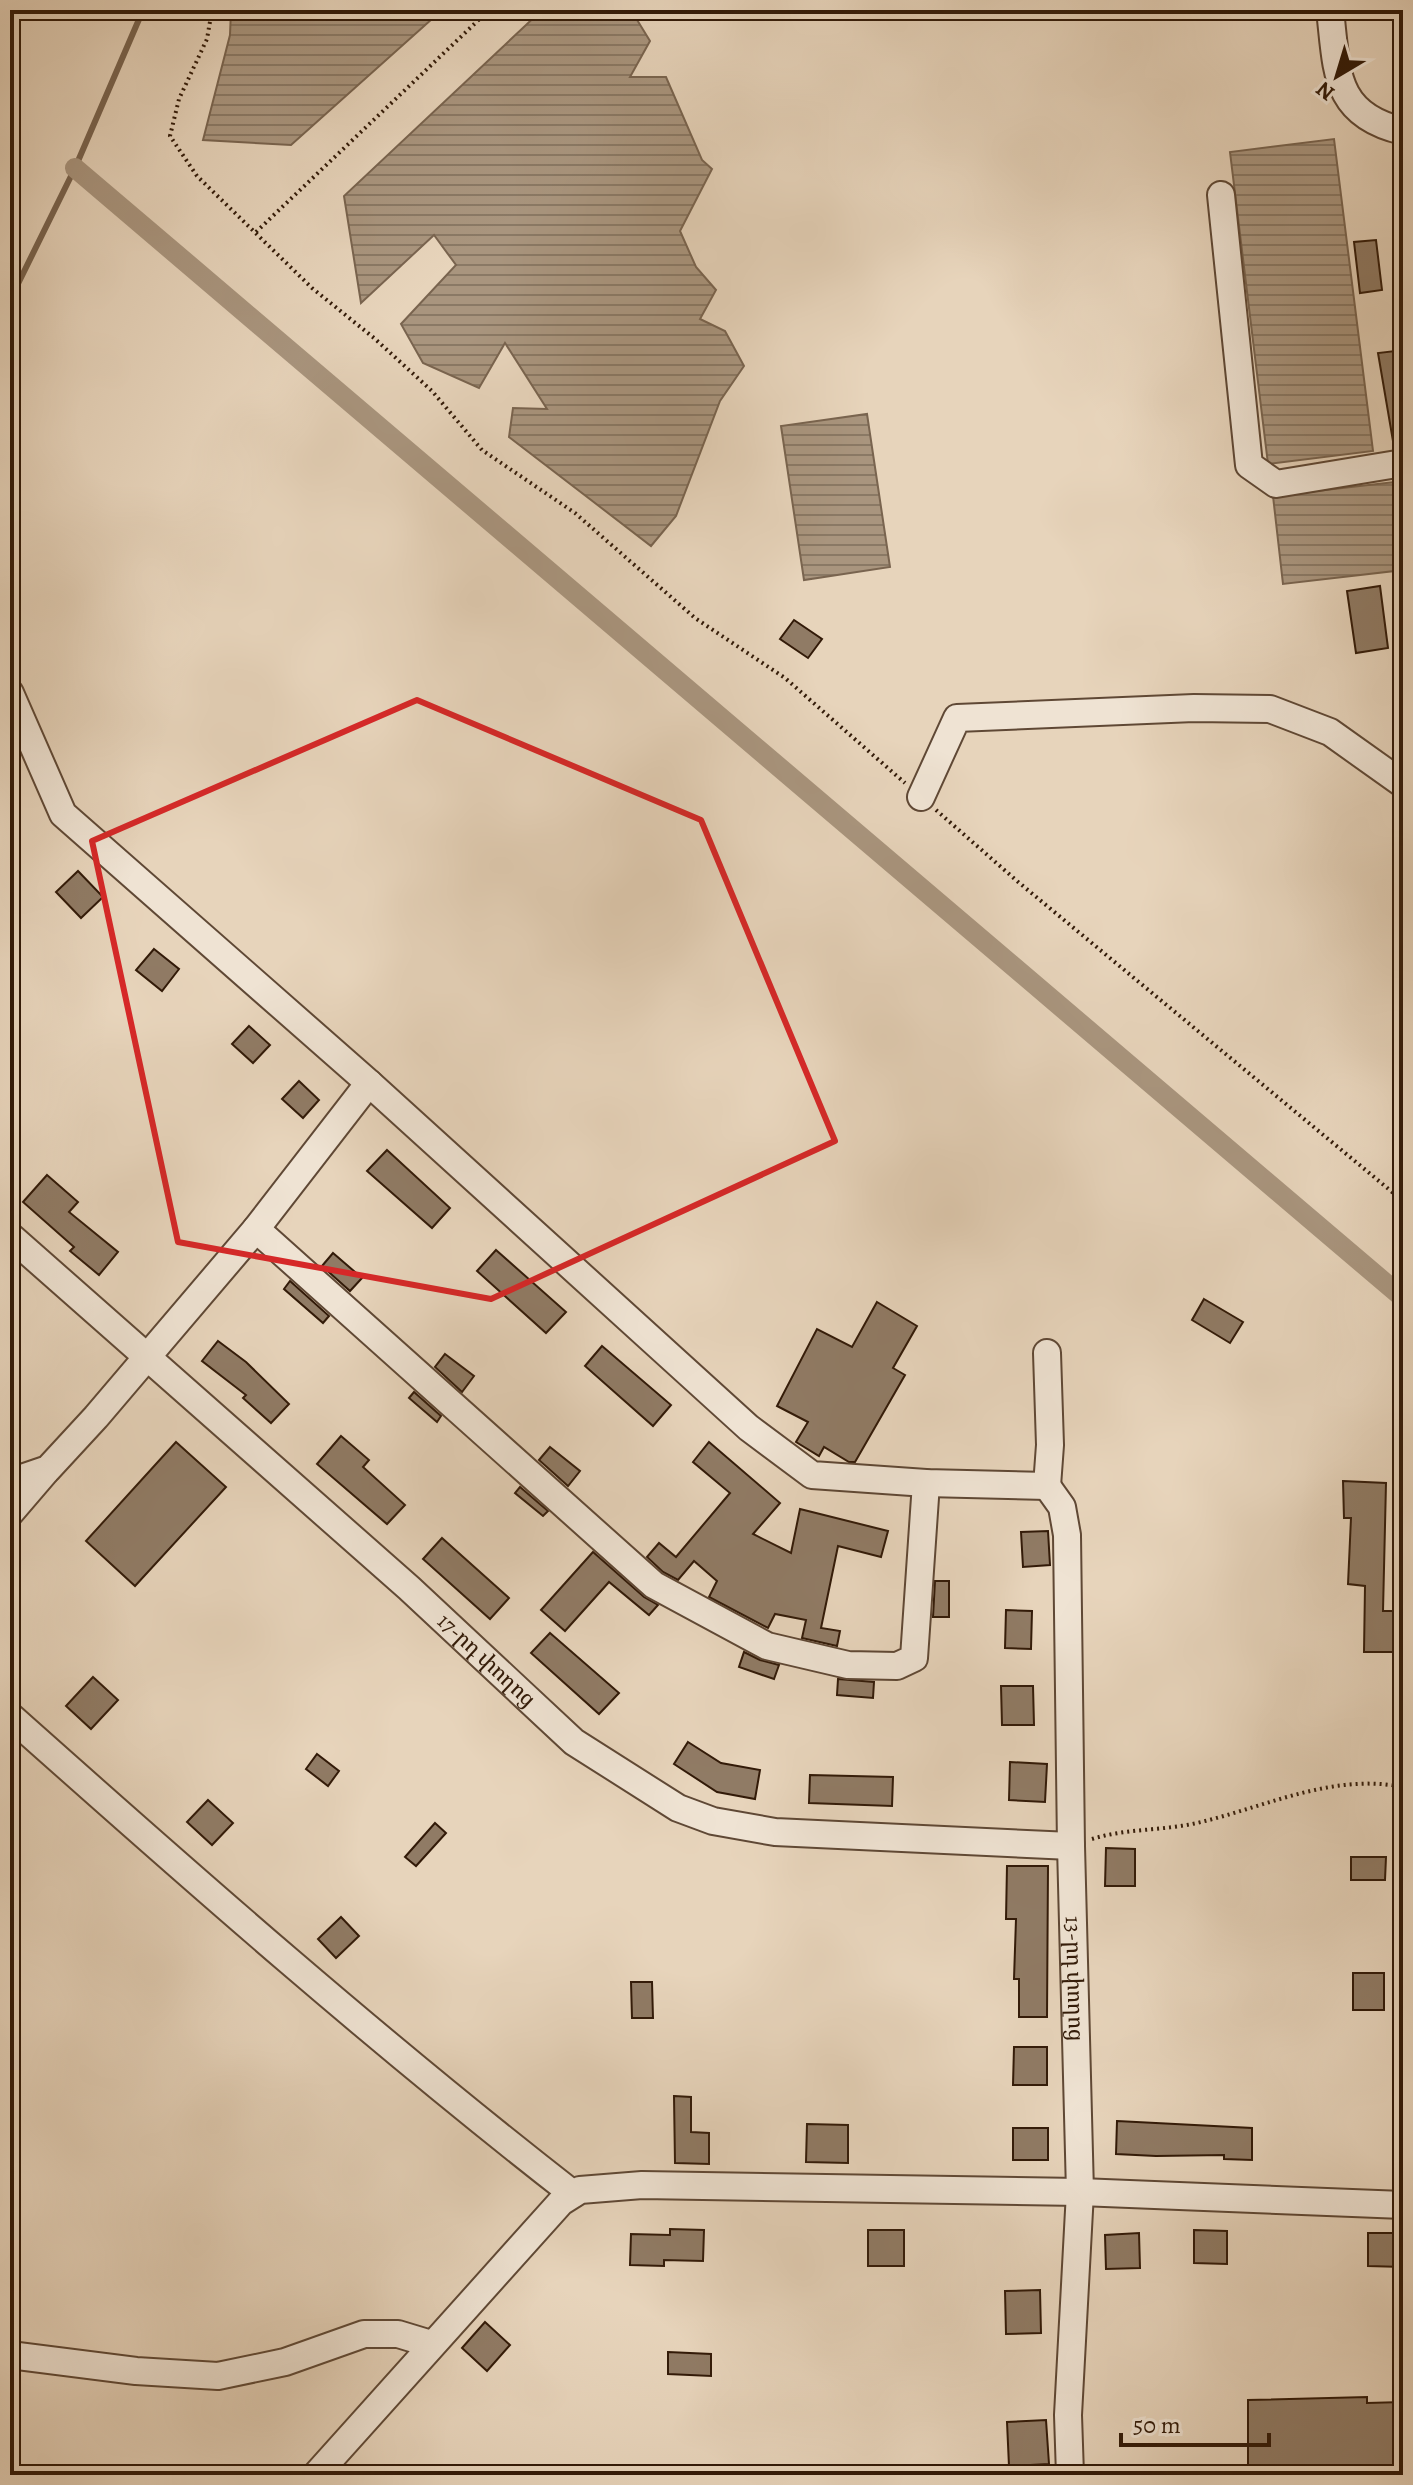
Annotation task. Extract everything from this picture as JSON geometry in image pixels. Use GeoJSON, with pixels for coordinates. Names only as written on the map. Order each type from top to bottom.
{"type":"FeatureCollection","features":[{"type":"Feature","properties":{"kind":"street"},"geometry":{"type":"LineString","coordinates":[[1330,10],[1337,69],[1349,103],[1374,122],[1403,131]]}},
{"type":"Feature","properties":{"kind":"street"},"geometry":{"type":"LineString","coordinates":[[1221,195],[1249,465],[1276,484],[1403,463]]}},
{"type":"Feature","properties":{"kind":"street"},"geometry":{"type":"LineString","coordinates":[[10,693],[63,814],[369,1083],[749,1428],[812,1475],[926,1483],[1047,1486],[1050,1445],[1047,1353]]}},
{"type":"Feature","properties":{"kind":"street"},"geometry":{"type":"LineString","coordinates":[[921,797],[957,718],[1194,708],[1270,709],[1330,732],[1403,784]]}},
{"type":"Feature","properties":{"kind":"street"},"geometry":{"type":"LineString","coordinates":[[10,1513],[256,1229],[369,1083]]}},
{"type":"Feature","properties":{"kind":"street"},"geometry":{"type":"LineString","coordinates":[[256,1229],[654,1585],[767,1646],[848,1665],[897,1666],[914,1658],[926,1483]]}},
{"type":"Feature","properties":{"kind":"street","name":"17-րդ փողոց"},"geometry":{"type":"LineString","coordinates":[[10,1236],[409,1588],[574,1742],[678,1808],[713,1821],[775,1832],[1071,1846]]}},
{"type":"Feature","properties":{"kind":"street"},"geometry":{"type":"LineString","coordinates":[[10,1482],[48,1469]]}},
{"type":"Feature","properties":{"kind":"street","name":"13-րդ փողոց"},"geometry":{"type":"LineString","coordinates":[[1047,1486],[1062,1507],[1067,1535],[1080,2192],[1068,2415],[1070,2475]]}},
{"type":"Feature","properties":{"kind":"street"},"geometry":{"type":"LineString","coordinates":[[10,1716],[143,1835],[463,2108],[573,2194]]}},
{"type":"Feature","properties":{"kind":"street"},"geometry":{"type":"LineString","coordinates":[[316,2475],[561,2202],[580,2190],[642,2185],[1080,2192],[1403,2205]]}},
{"type":"Feature","properties":{"kind":"street"},"geometry":{"type":"LineString","coordinates":[[10,2355],[136,2371],[218,2376],[285,2362],[364,2334],[398,2334],[431,2344]]}},
{"type":"Feature","properties":{"kind":"path"},"geometry":{"type":"LineString","coordinates":[[212,10],[207,39],[179,99],[170,136],[197,176],[312,288],[374,338],[432,391],[482,450],[575,513],[695,618],[785,678],[1017,881],[1403,1201]]}},
{"type":"Feature","properties":{"kind":"path"},"geometry":{"type":"LineString","coordinates":[[256,232],[489,10]]}},
{"type":"Feature","properties":{"kind":"path"},"geometry":{"type":"LineString","coordinates":[[1071,1846],[1102,1836],[1199,1823],[1327,1786],[1377,1781],[1403,1787]]}},
{"type":"Feature","properties":{"kind":"highlighted area"},"geometry":{"type":"Polygon","coordinates":[[[417,700],[701,820],[835,1141],[491,1299],[178,1242],[92,841],[417,700]]]}},
{"type":"Feature","properties":{"kind":"shaded area"},"geometry":{"type":"Polygon","coordinates":[[[231,10],[442,10],[291,145],[203,140],[230,35],[231,10]]]}},
{"type":"Feature","properties":{"kind":"shaded area"},"geometry":{"type":"Polygon","coordinates":[[[542,10],[631,10],[650,41],[630,77],[666,77],[702,160],[712,169],[680,231],[696,267],[716,290],[700,319],[725,331],[744,366],[720,401],[676,516],[651,546],[509,437],[513,408],[547,409],[505,343],[479,388],[423,363],[401,324],[456,265],[434,235],[361,303],[344,196],[542,10]]]}},
{"type":"Feature","properties":{"kind":"shaded area"},"geometry":{"type":"Polygon","coordinates":[[[1188,10],[1253,10],[1189,18],[1188,10]]]}},
{"type":"Feature","properties":{"kind":"shaded area"},"geometry":{"type":"Polygon","coordinates":[[[1334,139],[1373,451],[1268,464],[1230,152],[1334,139]]]}},
{"type":"Feature","properties":{"kind":"shaded area"},"geometry":{"type":"Polygon","coordinates":[[[867,414],[890,567],[804,580],[781,426],[867,414]]]}},
{"type":"Feature","properties":{"kind":"shaded area"},"geometry":{"type":"Polygon","coordinates":[[[1403,481],[1403,570],[1283,584],[1273,496],[1403,481]]]}},
{"type":"Feature","properties":{"kind":"building"},"geometry":{"type":"Polygon","coordinates":[[[1376,240],[1382,290],[1360,293],[1354,242],[1376,240]]]}},
{"type":"Feature","properties":{"kind":"building"},"geometry":{"type":"Polygon","coordinates":[[[1395,351],[1403,395],[1403,446],[1394,447],[1378,353],[1395,351]]]}},
{"type":"Feature","properties":{"kind":"building"},"geometry":{"type":"Polygon","coordinates":[[[1380,586],[1388,648],[1356,653],[1347,591],[1380,586]]]}},
{"type":"Feature","properties":{"kind":"building"},"geometry":{"type":"Polygon","coordinates":[[[794,620],[822,639],[808,658],[780,639],[794,620]]]}},
{"type":"Feature","properties":{"kind":"building"},"geometry":{"type":"Polygon","coordinates":[[[78,871],[103,897],[81,918],[56,892],[78,871]]]}},
{"type":"Feature","properties":{"kind":"building"},"geometry":{"type":"Polygon","coordinates":[[[154,949],[179,969],[162,991],[136,970],[154,949]]]}},
{"type":"Feature","properties":{"kind":"building"},"geometry":{"type":"Polygon","coordinates":[[[249,1026],[270,1045],[253,1063],[232,1044],[249,1026]]]}},
{"type":"Feature","properties":{"kind":"building"},"geometry":{"type":"Polygon","coordinates":[[[299,1081],[319,1100],[303,1118],[282,1099],[299,1081]]]}},
{"type":"Feature","properties":{"kind":"building"},"geometry":{"type":"Polygon","coordinates":[[[387,1150],[450,1208],[432,1228],[367,1171],[387,1150]]]}},
{"type":"Feature","properties":{"kind":"building"},"geometry":{"type":"Polygon","coordinates":[[[47,1175],[78,1202],[69,1212],[118,1252],[99,1275],[70,1251],[74,1247],[23,1202],[47,1175]]]}},
{"type":"Feature","properties":{"kind":"building"},"geometry":{"type":"Polygon","coordinates":[[[496,1250],[566,1312],[546,1333],[477,1271],[496,1250]]]}},
{"type":"Feature","properties":{"kind":"building"},"geometry":{"type":"Polygon","coordinates":[[[333,1253],[362,1278],[350,1291],[322,1266],[333,1253]]]}},
{"type":"Feature","properties":{"kind":"building"},"geometry":{"type":"Polygon","coordinates":[[[290,1281],[329,1316],[323,1323],[284,1289],[290,1281]]]}},
{"type":"Feature","properties":{"kind":"building"},"geometry":{"type":"Polygon","coordinates":[[[1204,1299],[1243,1322],[1230,1343],[1192,1320],[1204,1299]]]}},
{"type":"Feature","properties":{"kind":"building"},"geometry":{"type":"Polygon","coordinates":[[[877,1302],[917,1326],[893,1368],[905,1375],[855,1462],[849,1462],[824,1447],[819,1456],[796,1442],[808,1422],[777,1406],[817,1329],[852,1347],[877,1302]]]}},
{"type":"Feature","properties":{"kind":"building"},"geometry":{"type":"Polygon","coordinates":[[[218,1341],[246,1362],[289,1404],[271,1423],[243,1398],[246,1395],[202,1361],[218,1341]]]}},
{"type":"Feature","properties":{"kind":"building"},"geometry":{"type":"Polygon","coordinates":[[[602,1346],[671,1405],[653,1426],[585,1366],[602,1346]]]}},
{"type":"Feature","properties":{"kind":"building"},"geometry":{"type":"Polygon","coordinates":[[[445,1354],[474,1376],[462,1392],[435,1367],[445,1354]]]}},
{"type":"Feature","properties":{"kind":"building"},"geometry":{"type":"Polygon","coordinates":[[[414,1392],[441,1416],[437,1422],[409,1398],[414,1392]]]}},
{"type":"Feature","properties":{"kind":"building"},"geometry":{"type":"Polygon","coordinates":[[[341,1436],[369,1460],[363,1467],[405,1505],[387,1524],[317,1464],[341,1436]]]}},
{"type":"Feature","properties":{"kind":"building"},"geometry":{"type":"Polygon","coordinates":[[[176,1442],[226,1487],[135,1586],[86,1541],[176,1442]]]}},
{"type":"Feature","properties":{"kind":"building"},"geometry":{"type":"Polygon","coordinates":[[[709,1442],[780,1503],[753,1534],[791,1553],[800,1509],[888,1531],[881,1557],[838,1546],[821,1628],[840,1631],[837,1646],[802,1638],[806,1620],[775,1614],[768,1628],[709,1597],[717,1581],[694,1561],[678,1580],[663,1572],[647,1557],[659,1543],[676,1557],[730,1493],[693,1462],[709,1442]]]}},
{"type":"Feature","properties":{"kind":"building"},"geometry":{"type":"Polygon","coordinates":[[[550,1447],[580,1471],[568,1486],[539,1460],[550,1447]]]}},
{"type":"Feature","properties":{"kind":"building"},"geometry":{"type":"Polygon","coordinates":[[[1343,1481],[1386,1483],[1383,1611],[1401,1611],[1400,1652],[1364,1652],[1365,1586],[1348,1584],[1351,1518],[1344,1518],[1343,1481]]]}},
{"type":"Feature","properties":{"kind":"building"},"geometry":{"type":"Polygon","coordinates":[[[520,1487],[548,1511],[543,1516],[515,1493],[520,1487]]]}},
{"type":"Feature","properties":{"kind":"building"},"geometry":{"type":"Polygon","coordinates":[[[1048,1531],[1050,1565],[1023,1567],[1021,1532],[1048,1531]]]}},
{"type":"Feature","properties":{"kind":"building"},"geometry":{"type":"Polygon","coordinates":[[[442,1538],[509,1598],[490,1619],[423,1559],[442,1538]]]}},
{"type":"Feature","properties":{"kind":"building"},"geometry":{"type":"Polygon","coordinates":[[[593,1552],[644,1597],[658,1605],[649,1615],[609,1582],[565,1631],[541,1610],[593,1552]]]}},
{"type":"Feature","properties":{"kind":"building"},"geometry":{"type":"Polygon","coordinates":[[[935,1581],[949,1581],[949,1617],[933,1617],[935,1581]]]}},
{"type":"Feature","properties":{"kind":"building"},"geometry":{"type":"Polygon","coordinates":[[[1006,1610],[1032,1611],[1031,1649],[1005,1648],[1006,1610]]]}},
{"type":"Feature","properties":{"kind":"building"},"geometry":{"type":"Polygon","coordinates":[[[550,1633],[619,1693],[599,1714],[531,1653],[550,1633]]]}},
{"type":"Feature","properties":{"kind":"building"},"geometry":{"type":"Polygon","coordinates":[[[744,1652],[779,1665],[774,1679],[739,1667],[744,1652]]]}},
{"type":"Feature","properties":{"kind":"building"},"geometry":{"type":"Polygon","coordinates":[[[93,1677],[118,1700],[91,1729],[66,1706],[93,1677]]]}},
{"type":"Feature","properties":{"kind":"building"},"geometry":{"type":"Polygon","coordinates":[[[838,1679],[874,1682],[873,1698],[837,1695],[838,1679]]]}},
{"type":"Feature","properties":{"kind":"building"},"geometry":{"type":"Polygon","coordinates":[[[1001,1686],[1033,1686],[1034,1725],[1002,1725],[1001,1686]]]}},
{"type":"Feature","properties":{"kind":"building"},"geometry":{"type":"Polygon","coordinates":[[[688,1742],[721,1763],[760,1770],[755,1799],[717,1792],[674,1764],[688,1742]]]}},
{"type":"Feature","properties":{"kind":"building"},"geometry":{"type":"Polygon","coordinates":[[[317,1754],[339,1771],[328,1786],[306,1769],[317,1754]]]}},
{"type":"Feature","properties":{"kind":"building"},"geometry":{"type":"Polygon","coordinates":[[[1010,1762],[1047,1764],[1045,1802],[1009,1800],[1010,1762]]]}},
{"type":"Feature","properties":{"kind":"building"},"geometry":{"type":"Polygon","coordinates":[[[810,1775],[893,1777],[892,1806],[809,1803],[810,1775]]]}},
{"type":"Feature","properties":{"kind":"building"},"geometry":{"type":"Polygon","coordinates":[[[208,1800],[233,1823],[212,1845],[187,1822],[208,1800]]]}},
{"type":"Feature","properties":{"kind":"building"},"geometry":{"type":"Polygon","coordinates":[[[435,1823],[446,1833],[416,1866],[405,1857],[435,1823]]]}},
{"type":"Feature","properties":{"kind":"building"},"geometry":{"type":"Polygon","coordinates":[[[1106,1848],[1135,1849],[1135,1886],[1105,1886],[1106,1848]]]}},
{"type":"Feature","properties":{"kind":"building"},"geometry":{"type":"Polygon","coordinates":[[[1351,1857],[1386,1857],[1385,1880],[1351,1880],[1351,1857]]]}},
{"type":"Feature","properties":{"kind":"building"},"geometry":{"type":"Polygon","coordinates":[[[1007,1866],[1048,1866],[1047,2017],[1019,2017],[1019,1979],[1014,1979],[1016,1919],[1006,1919],[1007,1866]]]}},
{"type":"Feature","properties":{"kind":"building"},"geometry":{"type":"Polygon","coordinates":[[[341,1917],[359,1936],[336,1958],[318,1939],[341,1917]]]}},
{"type":"Feature","properties":{"kind":"building"},"geometry":{"type":"Polygon","coordinates":[[[1353,1973],[1384,1973],[1384,2010],[1353,2010],[1353,1973]]]}},
{"type":"Feature","properties":{"kind":"building"},"geometry":{"type":"Polygon","coordinates":[[[631,1982],[652,1982],[653,2018],[632,2018],[631,1982]]]}},
{"type":"Feature","properties":{"kind":"building"},"geometry":{"type":"Polygon","coordinates":[[[1014,2047],[1047,2047],[1047,2085],[1013,2085],[1014,2047]]]}},
{"type":"Feature","properties":{"kind":"building"},"geometry":{"type":"Polygon","coordinates":[[[674,2096],[691,2097],[691,2132],[709,2133],[709,2164],[675,2163],[674,2096]]]}},
{"type":"Feature","properties":{"kind":"building"},"geometry":{"type":"Polygon","coordinates":[[[1117,2121],[1252,2128],[1252,2160],[1224,2159],[1224,2155],[1116,2154],[1117,2121]]]}},
{"type":"Feature","properties":{"kind":"building"},"geometry":{"type":"Polygon","coordinates":[[[807,2124],[848,2125],[848,2163],[806,2162],[807,2124]]]}},
{"type":"Feature","properties":{"kind":"building"},"geometry":{"type":"Polygon","coordinates":[[[1013,2128],[1048,2128],[1048,2160],[1013,2160],[1013,2128]]]}},
{"type":"Feature","properties":{"kind":"building"},"geometry":{"type":"Polygon","coordinates":[[[670,2229],[704,2230],[703,2261],[664,2260],[664,2266],[630,2265],[631,2234],[670,2235],[670,2229]]]}},
{"type":"Feature","properties":{"kind":"building"},"geometry":{"type":"Polygon","coordinates":[[[868,2230],[904,2230],[904,2266],[868,2266],[868,2230]]]}},
{"type":"Feature","properties":{"kind":"building"},"geometry":{"type":"Polygon","coordinates":[[[1194,2230],[1227,2231],[1227,2264],[1194,2263],[1194,2230]]]}},
{"type":"Feature","properties":{"kind":"building"},"geometry":{"type":"Polygon","coordinates":[[[1139,2233],[1140,2268],[1106,2269],[1105,2235],[1139,2233]]]}},
{"type":"Feature","properties":{"kind":"building"},"geometry":{"type":"Polygon","coordinates":[[[1368,2233],[1403,2233],[1403,2267],[1368,2266],[1368,2233]]]}},
{"type":"Feature","properties":{"kind":"building"},"geometry":{"type":"Polygon","coordinates":[[[1040,2290],[1041,2333],[1006,2334],[1005,2291],[1040,2290]]]}},
{"type":"Feature","properties":{"kind":"building"},"geometry":{"type":"Polygon","coordinates":[[[485,2322],[510,2345],[487,2371],[462,2348],[485,2322]]]}},
{"type":"Feature","properties":{"kind":"building"},"geometry":{"type":"Polygon","coordinates":[[[668,2352],[711,2354],[711,2376],[668,2374],[668,2352]]]}},
{"type":"Feature","properties":{"kind":"building"},"geometry":{"type":"Polygon","coordinates":[[[1367,2397],[1367,2403],[1403,2402],[1403,2471],[1248,2475],[1248,2400],[1367,2397]]]}},
{"type":"Feature","properties":{"kind":"building"},"geometry":{"type":"Polygon","coordinates":[[[1046,2420],[1049,2464],[1009,2466],[1007,2422],[1046,2420]]]}},
{"type":"Feature","properties":{"kind":"waterway"},"geometry":{"type":"LineString","coordinates":[[10,300],[75,168],[143,10]]}},
{"type":"Feature","properties":{"kind":"waterway"},"geometry":{"type":"LineString","coordinates":[[75,168],[1403,1298]]}}]}
